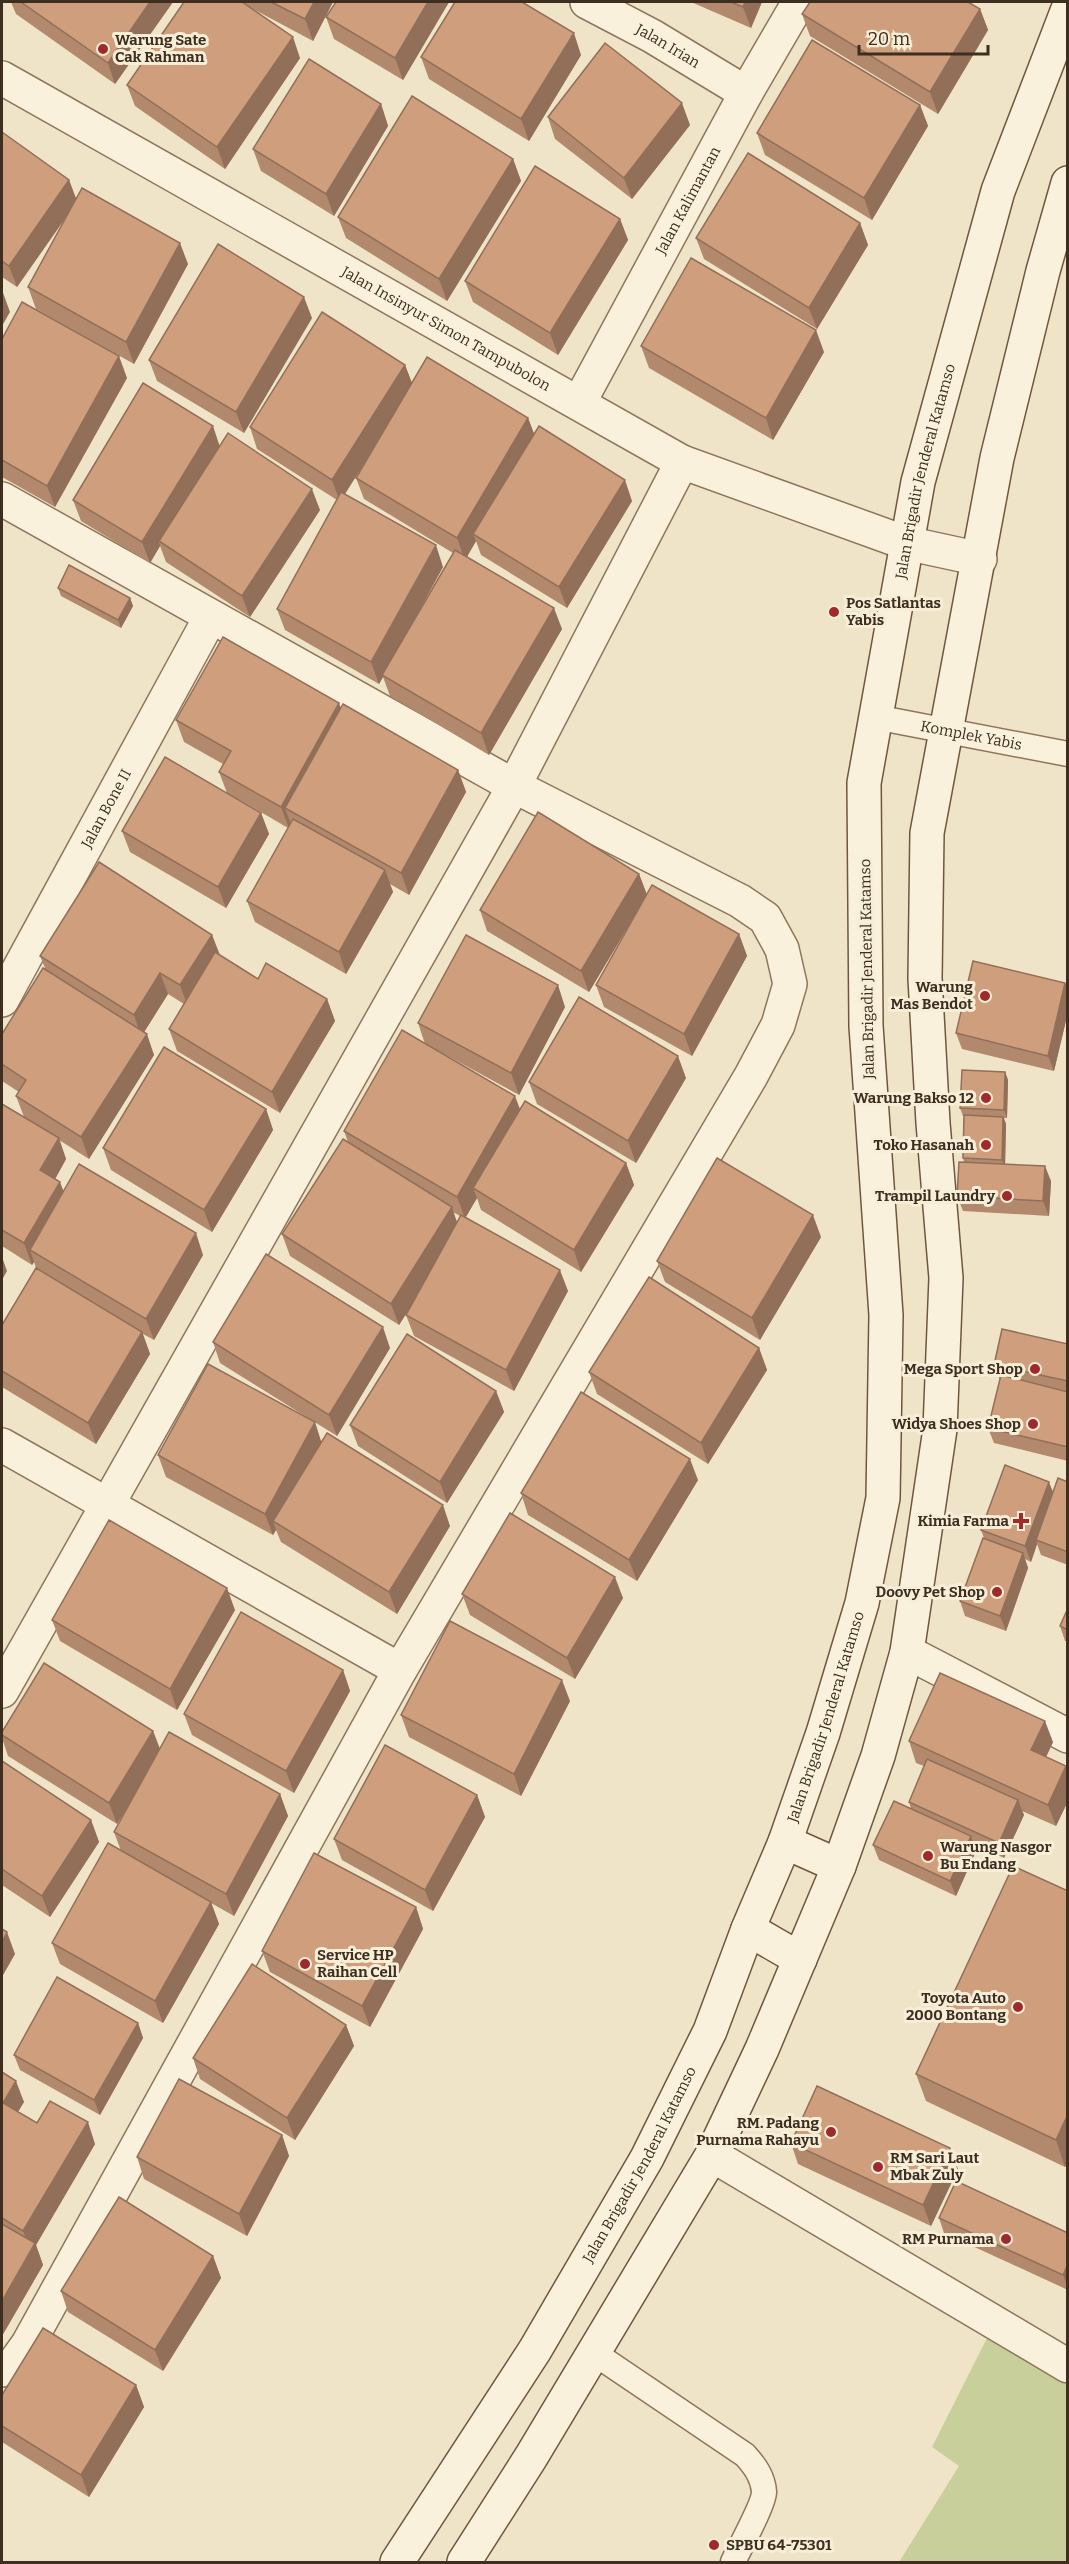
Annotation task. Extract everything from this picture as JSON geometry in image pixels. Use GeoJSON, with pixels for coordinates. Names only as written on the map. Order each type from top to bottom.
{"type":"FeatureCollection","features":[{"type":"Feature","properties":{"kind":"street","name":"Jalan Irian"},"geometry":{"type":"LineString","coordinates":[[587,2],[652,36],[746,93]]}},
{"type":"Feature","properties":{"kind":"street","name":"Jalan Kalimantan"},"geometry":{"type":"LineString","coordinates":[[579,403],[746,93],[799,2]]}},
{"type":"Feature","properties":{"kind":"street","name":"Jalan Brigadir Jenderal Katamso"},"geometry":{"type":"LineString","coordinates":[[397,2562],[535,2350],[647,2158],[710,2031],[748,1929],[785,1842],[823,1733],[862,1603],[883,1498],[886,1315],[866,1026],[864,783],[918,482],[998,191],[1068,9]]}},
{"type":"Feature","properties":{"kind":"street","name":"Jalan Insinyur Simon Tampubolon"},"geometry":{"type":"LineString","coordinates":[[2,78],[682,462],[906,543],[980,559]]}},
{"type":"Feature","properties":{"kind":"street"},"geometry":{"type":"LineString","coordinates":[[464,2562],[594,2353],[712,2155],[762,2049],[838,1866],[878,1756],[907,1652],[940,1428],[946,1278],[933,1123],[925,978],[927,832],[944,732],[980,559],[997,458],[1043,271],[1068,183]]}},
{"type":"Feature","properties":{"kind":"street"},"geometry":{"type":"LineString","coordinates":[[2,1690],[514,786],[682,462]]}},
{"type":"Feature","properties":{"kind":"street"},"geometry":{"type":"LineString","coordinates":[[2,499],[210,618],[514,786],[740,901],[765,918],[782,949],[790,984],[778,1025],[751,1076],[400,1671],[27,2344],[13,2366],[2,2370]]}},
{"type":"Feature","properties":{"kind":"street","name":"Jalan Bone II"},"geometry":{"type":"LineString","coordinates":[[2,1000],[210,618]]}},
{"type":"Feature","properties":{"kind":"street"},"geometry":{"type":"LineString","coordinates":[[2,1445],[400,1671]]}},
{"type":"Feature","properties":{"kind":"street"},"geometry":{"type":"LineString","coordinates":[[907,1652],[1068,1736]]}},
{"type":"Feature","properties":{"kind":"street"},"geometry":{"type":"LineString","coordinates":[[785,1842],[838,1866]]}},
{"type":"Feature","properties":{"kind":"street"},"geometry":{"type":"LineString","coordinates":[[748,1929],[800,1959]]}},
{"type":"Feature","properties":{"kind":"street"},"geometry":{"type":"LineString","coordinates":[[712,2155],[1068,2366]]}},
{"type":"Feature","properties":{"kind":"lane","name":"Komplek Yabis"},"geometry":{"type":"LineString","coordinates":[[875,717],[1068,754]]}},
{"type":"Feature","properties":{"kind":"lane"},"geometry":{"type":"LineString","coordinates":[[594,2353],[745,2455],[755,2466],[762,2481],[764,2496],[733,2562]]}},
{"type":"Feature","properties":{"kind":"green space"},"geometry":{"type":"Polygon","coordinates":[[[989,2334],[1067,2381],[1067,2562],[899,2562],[959,2466],[932,2447],[989,2334]]]}},
{"type":"Feature","properties":{"kind":"building"},"geometry":{"type":"Polygon","coordinates":[[[21,2],[150,2],[108,63],[21,2]]]}},
{"type":"Feature","properties":{"kind":"building"},"geometry":{"type":"Polygon","coordinates":[[[184,2],[242,2],[293,37],[217,147],[127,85],[184,2]]]}},
{"type":"Feature","properties":{"kind":"building"},"geometry":{"type":"Polygon","coordinates":[[[271,2],[314,2],[305,19],[271,2]]]}},
{"type":"Feature","properties":{"kind":"building"},"geometry":{"type":"Polygon","coordinates":[[[336,2],[428,2],[395,58],[326,17],[336,2]]]}},
{"type":"Feature","properties":{"kind":"building"},"geometry":{"type":"Polygon","coordinates":[[[455,2],[522,2],[574,33],[521,119],[421,57],[455,2]]]}},
{"type":"Feature","properties":{"kind":"building"},"geometry":{"type":"Polygon","coordinates":[[[731,2],[745,2],[743,7],[731,2]]]}},
{"type":"Feature","properties":{"kind":"building"},"geometry":{"type":"Polygon","coordinates":[[[810,2],[968,2],[980,9],[930,92],[802,14],[810,2]]]}},
{"type":"Feature","properties":{"kind":"building"},"geometry":{"type":"Polygon","coordinates":[[[812,40],[920,105],[864,198],[757,133],[812,40]]]}},
{"type":"Feature","properties":{"kind":"building"},"geometry":{"type":"Polygon","coordinates":[[[605,43],[682,103],[624,178],[548,117],[605,43]]]}},
{"type":"Feature","properties":{"kind":"building"},"geometry":{"type":"Polygon","coordinates":[[[309,59],[381,104],[326,194],[253,149],[309,59]]]}},
{"type":"Feature","properties":{"kind":"building"},"geometry":{"type":"Polygon","coordinates":[[[412,96],[513,159],[439,279],[338,217],[412,96]]]}},
{"type":"Feature","properties":{"kind":"building"},"geometry":{"type":"Polygon","coordinates":[[[2,132],[69,180],[9,266],[2,261],[2,132]]]}},
{"type":"Feature","properties":{"kind":"building"},"geometry":{"type":"Polygon","coordinates":[[[748,153],[860,223],[809,308],[696,238],[748,153]]]}},
{"type":"Feature","properties":{"kind":"building"},"geometry":{"type":"Polygon","coordinates":[[[535,166],[620,219],[550,333],[465,281],[535,166]]]}},
{"type":"Feature","properties":{"kind":"building"},"geometry":{"type":"Polygon","coordinates":[[[82,188],[180,243],[126,342],[28,287],[82,188]]]}},
{"type":"Feature","properties":{"kind":"building"},"geometry":{"type":"Polygon","coordinates":[[[218,244],[304,297],[236,412],[149,360],[218,244]]]}},
{"type":"Feature","properties":{"kind":"building"},"geometry":{"type":"Polygon","coordinates":[[[691,258],[816,330],[766,418],[641,346],[691,258]]]}},
{"type":"Feature","properties":{"kind":"building"},"geometry":{"type":"Polygon","coordinates":[[[22,302],[119,356],[47,486],[2,460],[2,339],[22,302]]]}},
{"type":"Feature","properties":{"kind":"building"},"geometry":{"type":"Polygon","coordinates":[[[322,312],[405,365],[332,480],[250,427],[322,312]]]}},
{"type":"Feature","properties":{"kind":"building"},"geometry":{"type":"Polygon","coordinates":[[[427,357],[528,418],[457,538],[356,478],[427,357]]]}},
{"type":"Feature","properties":{"kind":"building"},"geometry":{"type":"Polygon","coordinates":[[[143,383],[213,426],[142,542],[73,500],[143,383]]]}},
{"type":"Feature","properties":{"kind":"building"},"geometry":{"type":"Polygon","coordinates":[[[539,426],[625,480],[559,587],[473,534],[539,426]]]}},
{"type":"Feature","properties":{"kind":"building"},"geometry":{"type":"Polygon","coordinates":[[[228,433],[312,489],[242,596],[159,541],[228,433]]]}},
{"type":"Feature","properties":{"kind":"building"},"geometry":{"type":"Polygon","coordinates":[[[341,492],[436,545],[371,662],[277,609],[341,492]]]}},
{"type":"Feature","properties":{"kind":"building"},"geometry":{"type":"Polygon","coordinates":[[[455,550],[554,608],[481,733],[382,675],[455,550]]]}},
{"type":"Feature","properties":{"kind":"building"},"geometry":{"type":"Polygon","coordinates":[[[69,565],[130,598],[118,620],[58,588],[69,565]]]}},
{"type":"Feature","properties":{"kind":"building"},"geometry":{"type":"Polygon","coordinates":[[[223,637],[339,703],[281,807],[219,772],[231,751],[176,720],[223,637]]]}},
{"type":"Feature","properties":{"kind":"building"},"geometry":{"type":"Polygon","coordinates":[[[343,704],[458,770],[401,873],[285,808],[343,704]]]}},
{"type":"Feature","properties":{"kind":"building"},"geometry":{"type":"Polygon","coordinates":[[[165,757],[261,813],[218,887],[122,831],[165,757]]]}},
{"type":"Feature","properties":{"kind":"building"},"geometry":{"type":"Polygon","coordinates":[[[538,812],[639,874],[581,971],[480,910],[538,812]]]}},
{"type":"Feature","properties":{"kind":"building"},"geometry":{"type":"Polygon","coordinates":[[[293,819],[385,870],[339,952],[247,901],[293,819]]]}},
{"type":"Feature","properties":{"kind":"building"},"geometry":{"type":"Polygon","coordinates":[[[99,862],[212,935],[180,985],[160,973],[134,1015],[40,956],[99,862]]]}},
{"type":"Feature","properties":{"kind":"building"},"geometry":{"type":"Polygon","coordinates":[[[652,885],[739,934],[684,1034],[596,985],[652,885]]]}},
{"type":"Feature","properties":{"kind":"building"},"geometry":{"type":"Polygon","coordinates":[[[466,935],[558,985],[511,1073],[418,1023],[466,935]]]}},
{"type":"Feature","properties":{"kind":"building"},"geometry":{"type":"Polygon","coordinates":[[[215,952],[258,979],[266,963],[327,999],[272,1092],[169,1029],[215,952]]]}},
{"type":"Feature","properties":{"kind":"building"},"geometry":{"type":"Polygon","coordinates":[[[973,961],[1065,983],[1048,1056],[956,1033],[973,961]]]}},
{"type":"Feature","properties":{"kind":"building"},"geometry":{"type":"Polygon","coordinates":[[[43,968],[147,1034],[81,1137],[16,1096],[26,1080],[2,1064],[2,1034],[43,968]]]}},
{"type":"Feature","properties":{"kind":"building"},"geometry":{"type":"Polygon","coordinates":[[[579,997],[678,1056],[628,1141],[529,1082],[579,997]]]}},
{"type":"Feature","properties":{"kind":"building"},"geometry":{"type":"Polygon","coordinates":[[[402,1030],[515,1096],[457,1197],[344,1131],[402,1030]]]}},
{"type":"Feature","properties":{"kind":"building"},"geometry":{"type":"Polygon","coordinates":[[[164,1047],[266,1109],[204,1210],[103,1148],[164,1047]]]}},
{"type":"Feature","properties":{"kind":"building","name":"Warung Bakso 12"},"geometry":{"type":"Polygon","coordinates":[[[962,1070],[1005,1072],[1004,1110],[960,1108],[962,1070]]]}},
{"type":"Feature","properties":{"kind":"building"},"geometry":{"type":"Polygon","coordinates":[[[525,1101],[626,1163],[574,1250],[473,1188],[525,1101]]]}},
{"type":"Feature","properties":{"kind":"building"},"geometry":{"type":"Polygon","coordinates":[[[2,1104],[59,1138],[40,1170],[60,1182],[24,1243],[2,1230],[2,1104]]]}},
{"type":"Feature","properties":{"kind":"building","name":"Toko Hasanah"},"geometry":{"type":"Polygon","coordinates":[[[964,1115],[1003,1117],[1002,1160],[963,1158],[964,1115]]]}},
{"type":"Feature","properties":{"kind":"building"},"geometry":{"type":"Polygon","coordinates":[[[343,1139],[452,1207],[391,1304],[282,1234],[343,1139]]]}},
{"type":"Feature","properties":{"kind":"building"},"geometry":{"type":"Polygon","coordinates":[[[717,1158],[813,1215],[752,1318],[657,1261],[717,1158]]]}},
{"type":"Feature","properties":{"kind":"building"},"geometry":{"type":"Polygon","coordinates":[[[959,1162],[1045,1166],[1043,1201],[957,1196],[959,1162]]]}},
{"type":"Feature","properties":{"kind":"building"},"geometry":{"type":"Polygon","coordinates":[[[79,1164],[196,1233],[146,1319],[30,1250],[79,1164]]]}},
{"type":"Feature","properties":{"kind":"building"},"geometry":{"type":"Polygon","coordinates":[[[461,1215],[560,1270],[506,1370],[406,1315],[461,1215]]]}},
{"type":"Feature","properties":{"kind":"building"},"geometry":{"type":"Polygon","coordinates":[[[266,1254],[383,1327],[329,1415],[213,1342],[266,1254]]]}},
{"type":"Feature","properties":{"kind":"building"},"geometry":{"type":"Polygon","coordinates":[[[36,1268],[142,1332],[88,1423],[2,1371],[2,1325],[36,1268]]]}},
{"type":"Feature","properties":{"kind":"building"},"geometry":{"type":"Polygon","coordinates":[[[649,1277],[759,1348],[701,1443],[589,1372],[649,1277]]]}},
{"type":"Feature","properties":{"kind":"building"},"geometry":{"type":"Polygon","coordinates":[[[1002,1329],[1068,1344],[1068,1381],[994,1365],[1002,1329]]]}},
{"type":"Feature","properties":{"kind":"building"},"geometry":{"type":"Polygon","coordinates":[[[407,1334],[496,1391],[440,1482],[350,1425],[407,1334]]]}},
{"type":"Feature","properties":{"kind":"building"},"geometry":{"type":"Polygon","coordinates":[[[208,1364],[315,1422],[265,1514],[158,1455],[208,1364]]]}},
{"type":"Feature","properties":{"kind":"building","name":"Widya Shoes Shop"},"geometry":{"type":"Polygon","coordinates":[[[1001,1375],[1068,1392],[1068,1447],[988,1428],[1001,1375]]]}},
{"type":"Feature","properties":{"kind":"building"},"geometry":{"type":"Polygon","coordinates":[[[581,1392],[690,1459],[629,1560],[521,1493],[581,1392]]]}},
{"type":"Feature","properties":{"kind":"building"},"geometry":{"type":"Polygon","coordinates":[[[327,1433],[443,1505],[389,1592],[273,1521],[327,1433]]]}},
{"type":"Feature","properties":{"kind":"building","name":"Kimia Farma"},"geometry":{"type":"Polygon","coordinates":[[[1005,1465],[1049,1482],[1025,1546],[981,1530],[1005,1465]]]}},
{"type":"Feature","properties":{"kind":"building"},"geometry":{"type":"Polygon","coordinates":[[[1058,1478],[1068,1482],[1068,1552],[1036,1540],[1058,1478]]]}},
{"type":"Feature","properties":{"kind":"building"},"geometry":{"type":"Polygon","coordinates":[[[510,1513],[615,1577],[567,1658],[462,1594],[510,1513]]]}},
{"type":"Feature","properties":{"kind":"building"},"geometry":{"type":"Polygon","coordinates":[[[109,1520],[227,1588],[170,1689],[52,1620],[109,1520]]]}},
{"type":"Feature","properties":{"kind":"building","name":"Doovy Pet Shop"},"geometry":{"type":"Polygon","coordinates":[[[983,1538],[1023,1553],[1000,1616],[960,1601],[983,1538]]]}},
{"type":"Feature","properties":{"kind":"building"},"geometry":{"type":"Polygon","coordinates":[[[1068,1608],[1068,1630],[1060,1626],[1068,1608]]]}},
{"type":"Feature","properties":{"kind":"building"},"geometry":{"type":"Polygon","coordinates":[[[241,1612],[343,1670],[286,1771],[184,1714],[241,1612]]]}},
{"type":"Feature","properties":{"kind":"building"},"geometry":{"type":"Polygon","coordinates":[[[450,1621],[562,1680],[514,1774],[401,1715],[450,1621]]]}},
{"type":"Feature","properties":{"kind":"building"},"geometry":{"type":"Polygon","coordinates":[[[44,1663],[153,1731],[109,1803],[2,1735],[44,1663]]]}},
{"type":"Feature","properties":{"kind":"building"},"geometry":{"type":"Polygon","coordinates":[[[940,1673],[1045,1721],[1031,1750],[1066,1766],[1048,1805],[909,1741],[940,1673]]]}},
{"type":"Feature","properties":{"kind":"building"},"geometry":{"type":"Polygon","coordinates":[[[169,1732],[280,1794],[226,1894],[114,1832],[169,1732]]]}},
{"type":"Feature","properties":{"kind":"building"},"geometry":{"type":"Polygon","coordinates":[[[385,1745],[477,1795],[425,1890],[334,1839],[385,1745]]]}},
{"type":"Feature","properties":{"kind":"building"},"geometry":{"type":"Polygon","coordinates":[[[927,1759],[1018,1800],[999,1843],[909,1802],[927,1759]]]}},
{"type":"Feature","properties":{"kind":"building"},"geometry":{"type":"Polygon","coordinates":[[[2,1761],[91,1820],[42,1896],[2,1869],[2,1761]]]}},
{"type":"Feature","properties":{"kind":"building","name":"Warung Nasgor Bu Endang"},"geometry":{"type":"Polygon","coordinates":[[[894,1801],[971,1836],[950,1881],[873,1845],[894,1801]]]}},
{"type":"Feature","properties":{"kind":"building"},"geometry":{"type":"Polygon","coordinates":[[[108,1843],[211,1902],[155,2001],[52,1943],[108,1843]]]}},
{"type":"Feature","properties":{"kind":"building"},"geometry":{"type":"Polygon","coordinates":[[[314,1853],[416,1907],[362,2006],[262,1951],[314,1853]]]}},
{"type":"Feature","properties":{"kind":"building","name":"Toyota Auto 2000 Bontang"},"geometry":{"type":"Polygon","coordinates":[[[1013,1866],[1068,1891],[1068,2114],[1056,2140],[916,2074],[1013,1866]]]}},
{"type":"Feature","properties":{"kind":"building"},"geometry":{"type":"Polygon","coordinates":[[[2,1929],[7,1932],[2,1942],[2,1929]]]}},
{"type":"Feature","properties":{"kind":"building"},"geometry":{"type":"Polygon","coordinates":[[[252,1964],[346,2025],[287,2118],[193,2058],[252,1964]]]}},
{"type":"Feature","properties":{"kind":"building"},"geometry":{"type":"Polygon","coordinates":[[[57,1977],[138,2023],[94,2100],[14,2055],[57,1977]]]}},
{"type":"Feature","properties":{"kind":"building"},"geometry":{"type":"Polygon","coordinates":[[[2,2072],[16,2081],[3,2103],[37,2123],[50,2101],[88,2122],[23,2231],[2,2218],[2,2072]]]}},
{"type":"Feature","properties":{"kind":"building"},"geometry":{"type":"Polygon","coordinates":[[[179,2079],[282,2135],[239,2214],[137,2157],[179,2079]]]}},
{"type":"Feature","properties":{"kind":"building","name":"RM Sari Laut Mbak Zuly"},"geometry":{"type":"Polygon","coordinates":[[[817,2086],[950,2148],[923,2205],[791,2143],[817,2086]]]}},
{"type":"Feature","properties":{"kind":"building","name":"RM Purnama"},"geometry":{"type":"Polygon","coordinates":[[[956,2181],[1068,2233],[1068,2264],[1063,2275],[939,2218],[956,2181]]]}},
{"type":"Feature","properties":{"kind":"building"},"geometry":{"type":"Polygon","coordinates":[[[119,2197],[213,2256],[155,2350],[61,2291],[119,2197]]]}},
{"type":"Feature","properties":{"kind":"building"},"geometry":{"type":"Polygon","coordinates":[[[2,2224],[35,2243],[2,2301],[2,2224]]]}},
{"type":"Feature","properties":{"kind":"building"},"geometry":{"type":"Polygon","coordinates":[[[43,2328],[136,2385],[81,2475],[2,2426],[2,2395],[43,2328]]]}},
{"type":"Feature","properties":{"kind":"place","name":"Warung Sate Cak Rahman"},"geometry":{"type":"Point","coordinates":[103,49]}},
{"type":"Feature","properties":{"kind":"place","name":"Pos Satlantas Yabis"},"geometry":{"type":"Point","coordinates":[834,612]}},
{"type":"Feature","properties":{"kind":"place","name":"Warung Mas Bendot"},"geometry":{"type":"Point","coordinates":[985,996]}},
{"type":"Feature","properties":{"kind":"place","name":"Warung Bakso 12"},"geometry":{"type":"Point","coordinates":[986,1098]}},
{"type":"Feature","properties":{"kind":"place","name":"Toko Hasanah"},"geometry":{"type":"Point","coordinates":[986,1145]}},
{"type":"Feature","properties":{"kind":"place","name":"Trampil Laundry"},"geometry":{"type":"Point","coordinates":[1007,1196]}},
{"type":"Feature","properties":{"kind":"place","name":"Mega Sport Shop"},"geometry":{"type":"Point","coordinates":[1035,1369]}},
{"type":"Feature","properties":{"kind":"place","name":"Widya Shoes Shop"},"geometry":{"type":"Point","coordinates":[1033,1424]}},
{"type":"Feature","properties":{"kind":"place","name":"Kimia Farma"},"geometry":{"type":"Point","coordinates":[1021,1521]}},
{"type":"Feature","properties":{"kind":"place","name":"Doovy Pet Shop"},"geometry":{"type":"Point","coordinates":[997,1592]}},
{"type":"Feature","properties":{"kind":"place","name":"Warung Nasgor Bu Endang"},"geometry":{"type":"Point","coordinates":[928,1856]}},
{"type":"Feature","properties":{"kind":"place","name":"Service HP Raihan Cell"},"geometry":{"type":"Point","coordinates":[305,1964]}},
{"type":"Feature","properties":{"kind":"place","name":"Toyota Auto 2000 Bontang"},"geometry":{"type":"Point","coordinates":[1018,2007]}},
{"type":"Feature","properties":{"kind":"place","name":"RM. Padang Purnama Rahayu"},"geometry":{"type":"Point","coordinates":[831,2132]}},
{"type":"Feature","properties":{"kind":"place","name":"RM Sari Laut Mbak Zuly"},"geometry":{"type":"Point","coordinates":[878,2167]}},
{"type":"Feature","properties":{"kind":"place","name":"RM Purnama"},"geometry":{"type":"Point","coordinates":[1006,2239]}},
{"type":"Feature","properties":{"kind":"place","name":"SPBU 64-75301"},"geometry":{"type":"Point","coordinates":[714,2545]}}]}
